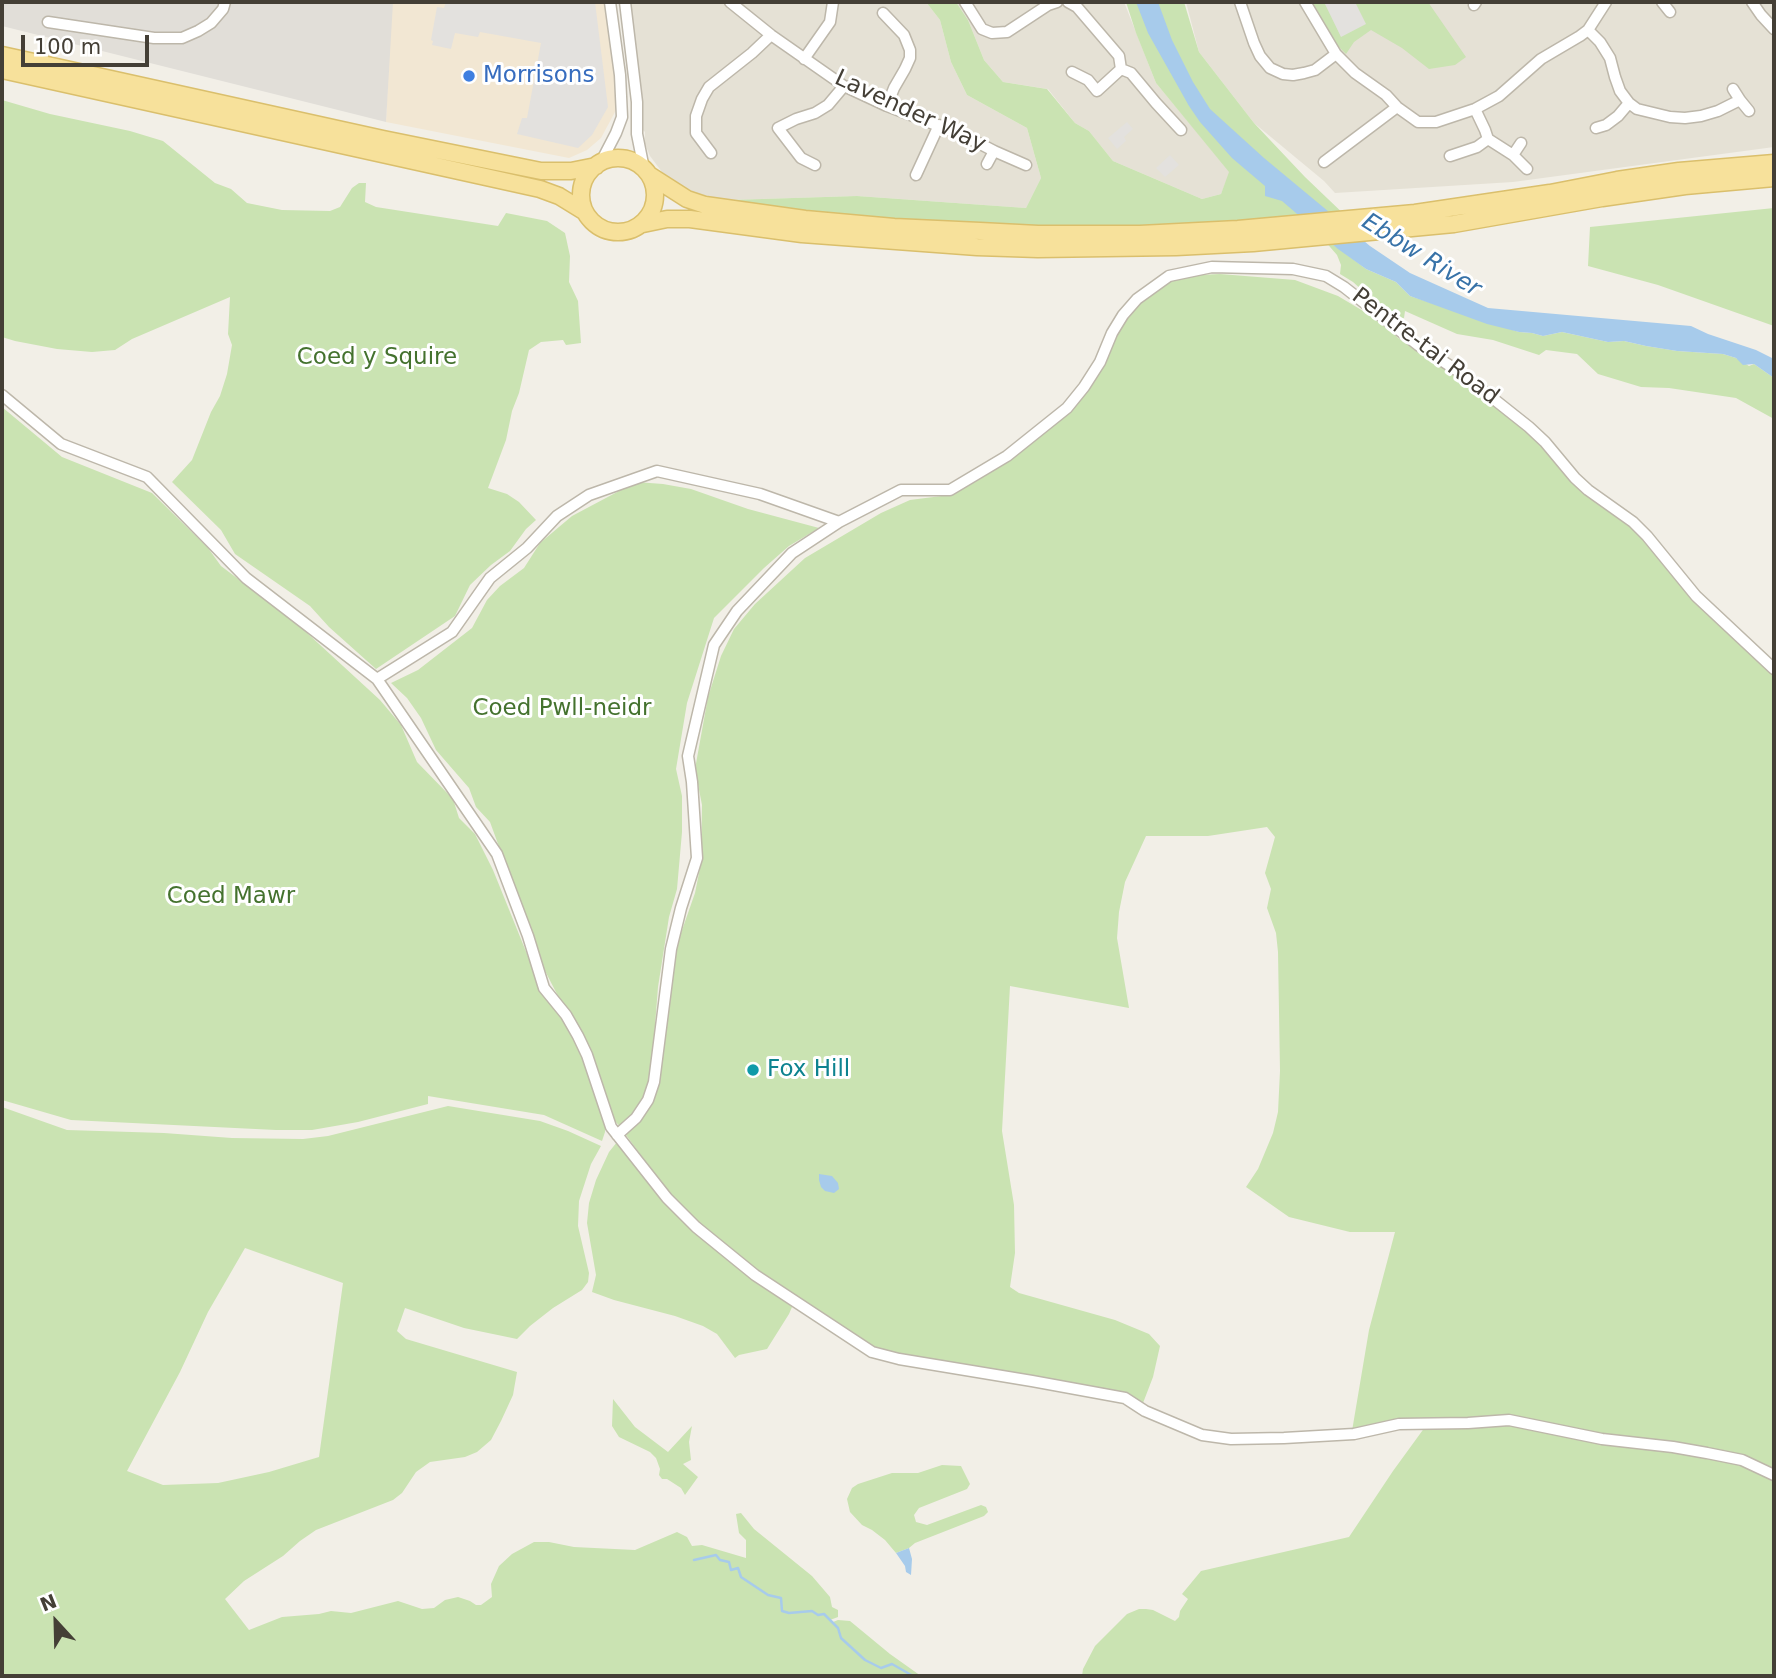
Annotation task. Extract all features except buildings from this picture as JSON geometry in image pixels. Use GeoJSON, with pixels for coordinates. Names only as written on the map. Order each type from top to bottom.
{"type":"FeatureCollection","features":[{"type":"Feature","properties":{"kind":"main road"},"geometry":{"type":"LineString","coordinates":[[2,55],[541,171],[571,171],[614,158],[623,158],[632,161],[687,199],[705,205],[805,219],[894,227],[1038,234],[1226,230],[1456,208],[1666,173],[1774,163]]}},
{"type":"Feature","properties":{"kind":"main road"},"geometry":{"type":"LineString","coordinates":[[2,71],[540,189],[559,196],[585,212]]}},
{"type":"Feature","properties":{"kind":"main road"},"geometry":{"type":"LineString","coordinates":[[598,164],[589,172],[581,196],[585,212],[591,221],[611,232],[622,233],[643,224],[667,219],[690,219],[802,234],[1038,249],[1176,247],[1365,233],[1454,224],[1685,186],[1774,178]]}},
{"type":"Feature","properties":{"kind":"main road"},"geometry":{"type":"LineString","coordinates":[[643,224],[654,207],[656,198],[655,189],[647,173]]}},
{"type":"Feature","properties":{"kind":"street"},"geometry":{"type":"LineString","coordinates":[[48,22],[154,38],[182,38],[211,23],[225,2]]}},
{"type":"Feature","properties":{"kind":"street"},"geometry":{"type":"LineString","coordinates":[[598,164],[617,133],[622,117],[621,87],[610,2]]}},
{"type":"Feature","properties":{"kind":"street"},"geometry":{"type":"LineString","coordinates":[[625,2],[637,103],[637,134],[647,173]]}},
{"type":"Feature","properties":{"kind":"street","name":"Lavender Way"},"geometry":{"type":"LineString","coordinates":[[730,2],[844,86],[965,136],[1026,165]]}},
{"type":"Feature","properties":{"kind":"street"},"geometry":{"type":"LineString","coordinates":[[804,59],[830,22],[833,2]]}},
{"type":"Feature","properties":{"kind":"street"},"geometry":{"type":"LineString","coordinates":[[965,2],[982,29],[992,33],[1007,32],[1057,2]]}},
{"type":"Feature","properties":{"kind":"street"},"geometry":{"type":"LineString","coordinates":[[1068,2],[1077,8],[1119,55],[1121,69],[1100,95],[1088,80],[1072,72]]}},
{"type":"Feature","properties":{"kind":"street"},"geometry":{"type":"LineString","coordinates":[[1240,2],[1254,43],[1270,68],[1283,74],[1304,74],[1315,70],[1336,54]]}},
{"type":"Feature","properties":{"kind":"street"},"geometry":{"type":"LineString","coordinates":[[1305,2],[1336,54],[1355,73],[1418,122],[1436,122],[1475,109],[1499,96],[1541,59],[1588,30],[1606,2]]}},
{"type":"Feature","properties":{"kind":"street"},"geometry":{"type":"LineString","coordinates":[[1662,2],[1670,12]]}},
{"type":"Feature","properties":{"kind":"street"},"geometry":{"type":"LineString","coordinates":[[1752,2],[1774,29]]}},
{"type":"Feature","properties":{"kind":"street"},"geometry":{"type":"LineString","coordinates":[[883,13],[904,35],[910,50],[910,58],[887,106]]}},
{"type":"Feature","properties":{"kind":"street"},"geometry":{"type":"LineString","coordinates":[[1588,30],[1610,58],[1620,91],[1637,109],[1685,118],[1718,111],[1740,100]]}},
{"type":"Feature","properties":{"kind":"street"},"geometry":{"type":"LineString","coordinates":[[710,153],[696,133],[696,116],[702,99],[709,87],[772,35]]}},
{"type":"Feature","properties":{"kind":"street"},"geometry":{"type":"LineString","coordinates":[[1121,69],[1131,73],[1181,130]]}},
{"type":"Feature","properties":{"kind":"street"},"geometry":{"type":"LineString","coordinates":[[816,165],[801,158],[778,128],[828,105],[844,86]]}},
{"type":"Feature","properties":{"kind":"street"},"geometry":{"type":"LineString","coordinates":[[1733,89],[1749,111]]}},
{"type":"Feature","properties":{"kind":"street"},"geometry":{"type":"LineString","coordinates":[[1596,128],[1606,125],[1618,116],[1629,103]]}},
{"type":"Feature","properties":{"kind":"street"},"geometry":{"type":"LineString","coordinates":[[1324,162],[1397,107]]}},
{"type":"Feature","properties":{"kind":"street"},"geometry":{"type":"LineString","coordinates":[[1475,109],[1488,139],[1513,155],[1527,169]]}},
{"type":"Feature","properties":{"kind":"street"},"geometry":{"type":"LineString","coordinates":[[916,175],[939,125]]}},
{"type":"Feature","properties":{"kind":"street"},"geometry":{"type":"LineString","coordinates":[[1450,156],[1477,147],[1488,139]]}},
{"type":"Feature","properties":{"kind":"street"},"geometry":{"type":"LineString","coordinates":[[1513,155],[1521,143]]}},
{"type":"Feature","properties":{"kind":"street"},"geometry":{"type":"LineString","coordinates":[[987,164],[993,151]]}},
{"type":"Feature","properties":{"kind":"street","name":"Pentre-tai Road"},"geometry":{"type":"LineString","coordinates":[[617,1135],[636,1118],[648,1100],[654,1082],[671,949],[697,858],[688,756],[715,645],[737,611],[792,553],[839,522],[901,490],[950,490],[1007,456],[1067,408],[1100,362],[1123,314],[1137,299],[1169,276],[1212,267],[1293,269],[1326,276],[1362,300],[1418,345],[1461,373],[1529,427],[1588,491],[1633,522],[1696,596],[1774,669]]}},
{"type":"Feature","properties":{"kind":"street"},"geometry":{"type":"LineString","coordinates":[[2,395],[61,443],[147,477],[246,578],[377,679],[497,854],[528,936],[544,988],[578,1036],[611,1127],[667,1198],[696,1227],[755,1275],[872,1352],[1125,1398],[1145,1411],[1202,1434],[1231,1439],[1354,1434],[1399,1424],[1509,1420],[1742,1460],[1774,1475]]}},
{"type":"Feature","properties":{"kind":"street"},"geometry":{"type":"LineString","coordinates":[[377,679],[452,632],[490,578],[527,548],[557,516],[589,495],[657,471],[761,494],[839,522]]}},
{"type":"Feature","properties":{"kind":"shaded area"},"geometry":{"type":"Polygon","coordinates":[[[2,2],[393,2],[386,122],[2,26],[2,2]]]}},
{"type":"Feature","properties":{"kind":"shaded area"},"geometry":{"type":"Polygon","coordinates":[[[391,2],[610,2],[622,99],[601,138],[587,150],[569,158],[386,122],[391,2]]]}},
{"type":"Feature","properties":{"kind":"shaded area"},"geometry":{"type":"Polygon","coordinates":[[[446,2],[595,2],[608,107],[592,135],[578,148],[517,134],[522,118],[527,118],[541,43],[480,32],[478,37],[455,33],[451,49],[432,45],[437,7],[444,8],[446,2]]]}},
{"type":"Feature","properties":{"kind":"shaded area"},"geometry":{"type":"Polygon","coordinates":[[[625,2],[926,2],[940,20],[951,62],[967,95],[1027,128],[1041,178],[1026,208],[857,196],[730,200],[696,193],[665,176],[650,156],[645,144],[645,132],[637,124],[625,2]]]}},
{"type":"Feature","properties":{"kind":"shaded area"},"geometry":{"type":"Polygon","coordinates":[[[956,2],[1124,2],[1156,83],[1230,172],[1221,194],[1202,199],[1113,161],[1089,131],[1075,123],[1048,89],[1003,82],[984,60],[968,20],[956,2]]]}},
{"type":"Feature","properties":{"kind":"shaded area"},"geometry":{"type":"Polygon","coordinates":[[[1186,2],[1774,2],[1774,147],[1513,182],[1335,193],[1254,123],[1199,52],[1186,2]]]}},
{"type":"Feature","properties":{"kind":"shaded area"},"geometry":{"type":"Polygon","coordinates":[[[1324,2],[1355,2],[1366,24],[1341,37],[1324,2]]]}},
{"type":"Feature","properties":{"kind":"shaded area"},"geometry":{"type":"Polygon","coordinates":[[[1127,122],[1133,129],[1117,149],[1108,138],[1127,122]]]}},
{"type":"Feature","properties":{"kind":"shaded area"},"geometry":{"type":"Polygon","coordinates":[[[1170,155],[1179,165],[1165,177],[1156,168],[1170,155]]]}},
{"type":"Feature","properties":{"kind":"green space"},"geometry":{"type":"Polygon","coordinates":[[[926,2],[956,2],[968,20],[984,60],[1003,82],[1047,89],[1075,123],[1089,131],[1113,161],[1202,199],[1221,194],[1229,172],[1156,83],[1126,2],[1184,2],[1199,52],[1254,123],[1350,220],[1238,229],[981,226],[805,211],[730,200],[857,196],[1026,208],[1041,178],[1027,128],[967,95],[951,62],[940,20],[926,2]]]}},
{"type":"Feature","properties":{"kind":"green space"},"geometry":{"type":"Polygon","coordinates":[[[1312,2],[1428,2],[1466,57],[1455,65],[1429,69],[1402,48],[1371,30],[1354,42],[1346,54],[1335,43],[1312,2]]]}},
{"type":"Feature","properties":{"kind":"green space","name":"Coed y Squire"},"geometry":{"type":"Polygon","coordinates":[[[2,100],[163,141],[215,183],[231,189],[247,203],[282,210],[330,211],[340,207],[352,188],[359,183],[366,183],[365,202],[376,207],[498,226],[506,213],[547,221],[565,233],[570,256],[569,282],[578,301],[581,343],[566,345],[563,340],[541,342],[529,350],[506,440],[488,488],[507,494],[519,502],[536,520],[510,551],[470,585],[455,616],[376,669],[310,606],[235,554],[221,530],[172,482],[192,460],[227,374],[232,345],[228,334],[230,297],[132,339],[115,350],[92,352],[57,349],[2,337],[2,100]]]}},
{"type":"Feature","properties":{"kind":"green space"},"geometry":{"type":"Polygon","coordinates":[[[1774,208],[1774,326],[1658,285],[1588,266],[1590,227],[1774,208]]]}},
{"type":"Feature","properties":{"kind":"green space"},"geometry":{"type":"Polygon","coordinates":[[[1317,232],[1366,269],[1396,282],[1410,296],[1519,332],[1543,336],[1562,332],[1608,342],[1624,341],[1677,351],[1723,354],[1749,366],[1754,364],[1774,378],[1774,419],[1736,398],[1669,388],[1641,387],[1598,374],[1577,354],[1546,350],[1539,355],[1493,340],[1457,334],[1405,311],[1404,318],[1395,320],[1353,282],[1340,274],[1341,265],[1337,255],[1317,232]]]}},
{"type":"Feature","properties":{"kind":"green space"},"geometry":{"type":"Polygon","coordinates":[[[1220,274],[1295,280],[1338,296],[1385,324],[1398,338],[1484,394],[1545,446],[1588,496],[1631,524],[1686,591],[1774,676],[1774,1470],[1707,1448],[1666,1440],[1636,1440],[1589,1433],[1515,1417],[1432,1421],[1408,1419],[1352,1431],[1369,1330],[1395,1232],[1350,1232],[1289,1217],[1246,1187],[1258,1169],[1273,1133],[1278,1112],[1278,952],[1276,933],[1267,908],[1271,889],[1265,873],[1275,837],[1267,827],[1208,836],[1146,836],[1125,882],[1119,912],[1117,938],[1129,1008],[1010,986],[1002,1131],[1014,1205],[1015,1253],[1010,1287],[1019,1293],[1115,1320],[1149,1334],[1160,1346],[1153,1377],[1143,1403],[1130,1394],[1001,1370],[941,1364],[872,1349],[828,1316],[761,1274],[698,1225],[673,1199],[626,1135],[650,1102],[673,956],[695,893],[701,863],[702,805],[695,769],[708,697],[721,656],[734,629],[755,604],[805,558],[881,513],[910,500],[949,495],[1016,454],[1083,396],[1103,366],[1123,323],[1141,301],[1173,280],[1220,274]]]}},
{"type":"Feature","properties":{"kind":"green space","name":"Coed Mawr"},"geometry":{"type":"Polygon","coordinates":[[[2,407],[62,457],[152,493],[208,548],[221,566],[294,621],[380,700],[401,725],[417,762],[453,799],[459,818],[475,834],[493,870],[544,996],[562,1015],[584,1055],[605,1120],[602,1141],[544,1115],[428,1096],[428,1104],[358,1122],[312,1130],[71,1120],[2,1100],[2,407]]]}},
{"type":"Feature","properties":{"kind":"green space","name":"Coed Pwll-neidr"},"geometry":{"type":"Polygon","coordinates":[[[636,482],[691,489],[748,509],[819,528],[789,546],[714,618],[687,703],[676,769],[682,796],[682,832],[677,889],[669,917],[658,987],[651,1077],[640,1106],[622,1129],[614,1120],[596,1067],[579,1029],[543,967],[490,822],[476,807],[469,788],[436,750],[421,718],[407,698],[391,683],[418,670],[472,628],[487,600],[524,568],[540,543],[572,516],[636,482]]]}},
{"type":"Feature","properties":{"kind":"green space"},"geometry":{"type":"Polygon","coordinates":[[[448,1106],[540,1121],[601,1146],[591,1164],[579,1201],[578,1226],[589,1273],[588,1282],[582,1290],[553,1308],[517,1339],[464,1328],[405,1308],[397,1331],[406,1339],[517,1372],[513,1395],[501,1421],[491,1440],[477,1452],[465,1457],[430,1462],[416,1472],[402,1493],[393,1500],[316,1530],[283,1556],[244,1581],[225,1599],[249,1630],[282,1617],[331,1611],[351,1613],[398,1601],[422,1609],[434,1608],[445,1600],[458,1597],[481,1605],[492,1597],[491,1584],[499,1566],[512,1554],[534,1542],[635,1550],[677,1532],[687,1537],[692,1546],[702,1545],[746,1558],[746,1540],[739,1533],[736,1514],[741,1513],[754,1529],[812,1576],[830,1597],[832,1607],[838,1610],[838,1617],[830,1620],[850,1621],[921,1676],[2,1676],[2,1107],[67,1130],[232,1138],[303,1139],[328,1136],[448,1106]],[[245,1248],[208,1312],[180,1372],[127,1471],[163,1485],[218,1483],[319,1457],[343,1283],[245,1248]]]}},
{"type":"Feature","properties":{"kind":"green space"},"geometry":{"type":"Polygon","coordinates":[[[617,1142],[652,1185],[790,1303],[792,1307],[789,1314],[767,1349],[735,1358],[717,1334],[703,1326],[592,1292],[596,1275],[587,1223],[589,1203],[596,1180],[609,1152],[617,1142]]]}},
{"type":"Feature","properties":{"kind":"green space"},"geometry":{"type":"Polygon","coordinates":[[[613,1399],[635,1427],[668,1452],[692,1426],[689,1442],[691,1460],[683,1464],[698,1477],[685,1495],[681,1488],[667,1479],[662,1479],[656,1458],[650,1452],[619,1437],[612,1426],[613,1399]]]}},
{"type":"Feature","properties":{"kind":"green space"},"geometry":{"type":"Polygon","coordinates":[[[1504,1422],[1734,1461],[1774,1477],[1774,1676],[1082,1676],[1095,1646],[1127,1614],[1139,1609],[1153,1610],[1175,1621],[1188,1599],[1182,1594],[1201,1571],[1349,1537],[1425,1427],[1504,1422]]]}},
{"type":"Feature","properties":{"kind":"green space"},"geometry":{"type":"Polygon","coordinates":[[[942,1465],[961,1466],[970,1484],[967,1489],[919,1508],[914,1515],[916,1522],[927,1525],[981,1505],[986,1507],[988,1512],[984,1516],[896,1553],[885,1540],[862,1525],[850,1512],[847,1499],[852,1488],[858,1484],[892,1473],[918,1473],[942,1465]]]}},
{"type":"Feature","properties":{"kind":"water"},"geometry":{"type":"Polygon","coordinates":[[[1136,2],[1158,2],[1172,40],[1210,109],[1370,246],[1410,273],[1488,308],[1691,326],[1774,359],[1774,378],[1754,364],[1743,365],[1736,358],[1723,354],[1677,351],[1624,341],[1608,342],[1562,332],[1543,336],[1519,332],[1487,324],[1410,296],[1396,282],[1366,269],[1338,249],[1282,201],[1265,196],[1265,186],[1232,158],[1189,106],[1148,33],[1136,2]]]}},
{"type":"Feature","properties":{"kind":"water"},"geometry":{"type":"Polygon","coordinates":[[[819,1174],[832,1176],[839,1189],[834,1193],[825,1191],[821,1187],[819,1174]]]}},
{"type":"Feature","properties":{"kind":"water"},"geometry":{"type":"Polygon","coordinates":[[[909,1548],[912,1559],[911,1575],[906,1572],[896,1553],[909,1548]]]}},
{"type":"Feature","properties":{"kind":"waterway"},"geometry":{"type":"LineString","coordinates":[[694,1560],[716,1555],[720,1560],[729,1562],[731,1570],[738,1568],[741,1577],[768,1595],[781,1598],[782,1611],[812,1611],[818,1615],[824,1614],[838,1628],[841,1638],[865,1660],[881,1668],[892,1664],[913,1676]]}},
{"type":"Feature","properties":{"kind":"place","name":"Morrisons"},"geometry":{"type":"Point","coordinates":[469,76]}},
{"type":"Feature","properties":{"kind":"place","name":"Fox Hill"},"geometry":{"type":"Point","coordinates":[753,1070]}},
{"type":"Feature","properties":{"kind":"water label","name":"Ebbw River"},"geometry":{"type":"Point","coordinates":[1421,256]}}]}
